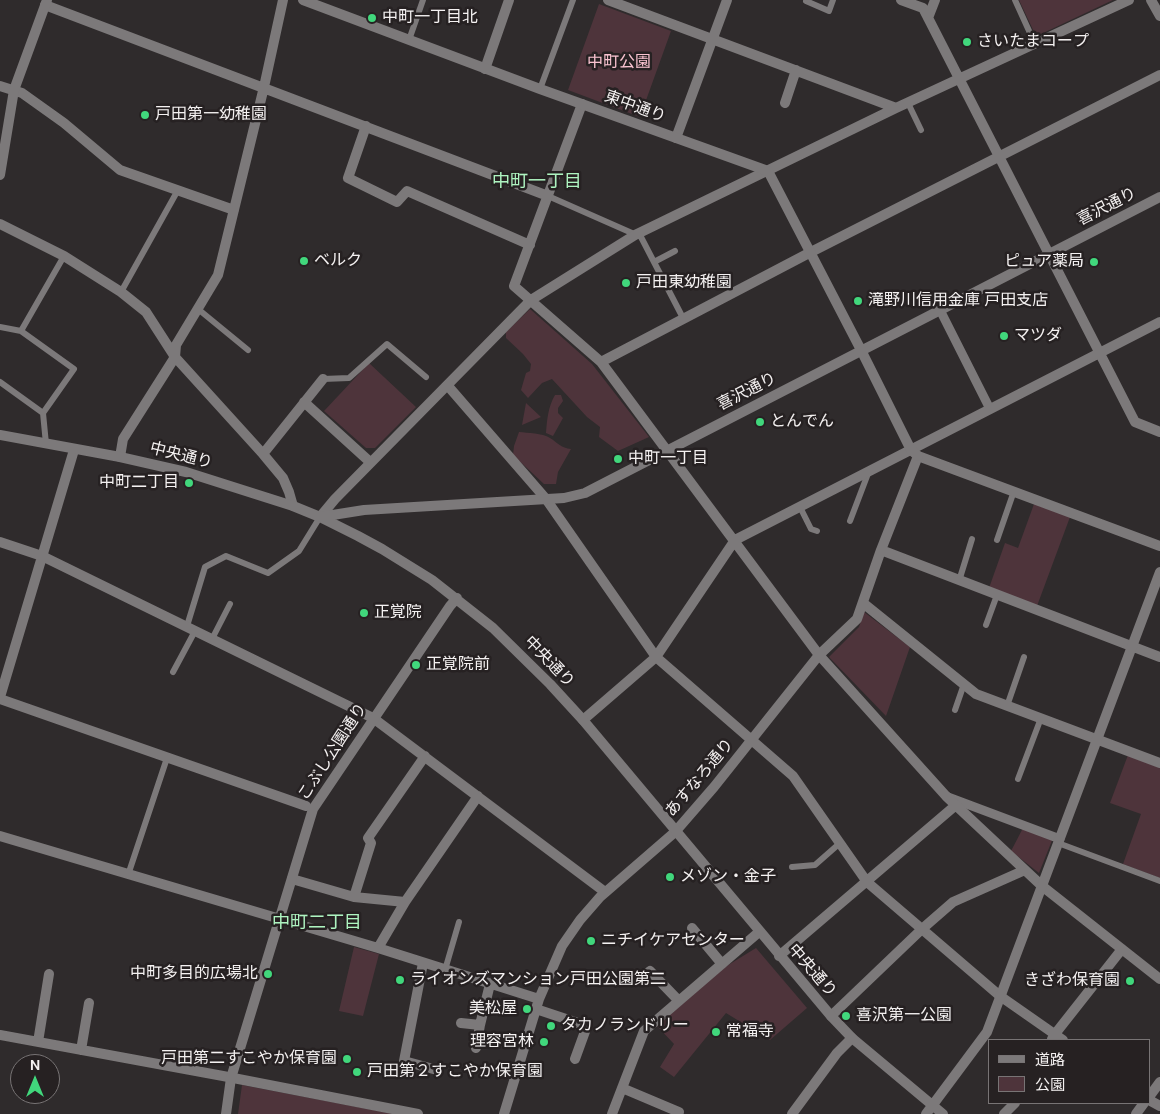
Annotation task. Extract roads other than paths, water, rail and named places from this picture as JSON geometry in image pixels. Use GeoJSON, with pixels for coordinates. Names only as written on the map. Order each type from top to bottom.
{"type":"FeatureCollection","features":[{"type":"Feature","properties":{"kind":"street"},"geometry":{"type":"LineString","coordinates":[[120,457],[123,439],[175,357],[176,344],[218,275],[264,87],[283,0]]}},
{"type":"Feature","properties":{"kind":"street","name":"東中通り"},"geometry":{"type":"LineString","coordinates":[[303,0],[485,69],[768,171]]}},
{"type":"Feature","properties":{"kind":"street"},"geometry":{"type":"LineString","coordinates":[[485,69],[510,0]]}},
{"type":"Feature","properties":{"kind":"street"},"geometry":{"type":"LineString","coordinates":[[608,0],[896,108]]}},
{"type":"Feature","properties":{"kind":"street"},"geometry":{"type":"LineString","coordinates":[[676,138],[727,0]]}},
{"type":"Feature","properties":{"kind":"street"},"geometry":{"type":"LineString","coordinates":[[901,0],[923,8],[958,80],[1135,422],[1160,432]]}},
{"type":"Feature","properties":{"kind":"street"},"geometry":{"type":"LineString","coordinates":[[928,18],[935,0]]}},
{"type":"Feature","properties":{"kind":"street"},"geometry":{"type":"LineString","coordinates":[[320,517],[370,462],[448,386],[531,300],[636,235],[896,108],[1129,0]]}},
{"type":"Feature","properties":{"kind":"street"},"geometry":{"type":"LineString","coordinates":[[1151,0],[1160,16]]}},
{"type":"Feature","properties":{"kind":"street"},"geometry":{"type":"LineString","coordinates":[[0,175],[14,90],[46,2],[548,196]]}},
{"type":"Feature","properties":{"kind":"street"},"geometry":{"type":"LineString","coordinates":[[784,103],[796,70]]}},
{"type":"Feature","properties":{"kind":"street"},"geometry":{"type":"LineString","coordinates":[[601,362],[811,252],[1160,75]]}},
{"type":"Feature","properties":{"kind":"street"},"geometry":{"type":"LineString","coordinates":[[0,86],[22,93],[64,124],[120,170],[234,210]]}},
{"type":"Feature","properties":{"kind":"street"},"geometry":{"type":"LineString","coordinates":[[582,104],[514,286],[601,362],[819,654],[946,796],[1042,886],[1160,979]]}},
{"type":"Feature","properties":{"kind":"street"},"geometry":{"type":"LineString","coordinates":[[366,126],[348,178],[397,202],[406,191],[530,244]]}},
{"type":"Feature","properties":{"kind":"street"},"geometry":{"type":"LineString","coordinates":[[768,171],[914,453],[1160,546]]}},
{"type":"Feature","properties":{"kind":"street","name":"喜沢通り"},"geometry":{"type":"LineString","coordinates":[[320,517],[364,510],[574,497],[1160,197]]}},
{"type":"Feature","properties":{"kind":"street"},"geometry":{"type":"LineString","coordinates":[[0,224],[64,256],[121,292],[146,312],[175,357],[263,454],[282,478],[293,506]]}},
{"type":"Feature","properties":{"kind":"street"},"geometry":{"type":"LineString","coordinates":[[940,310],[990,409]]}},
{"type":"Feature","properties":{"kind":"street"},"geometry":{"type":"LineString","coordinates":[[582,720],[656,657],[735,540],[870,471],[914,453],[990,409],[1160,322]]}},
{"type":"Feature","properties":{"kind":"street"},"geometry":{"type":"LineString","coordinates":[[263,454],[323,379]]}},
{"type":"Feature","properties":{"kind":"street"},"geometry":{"type":"LineString","coordinates":[[448,386],[546,499],[656,657],[793,776],[867,882],[1000,996],[1056,1038],[1122,949]]}},
{"type":"Feature","properties":{"kind":"street"},"geometry":{"type":"LineString","coordinates":[[304,402],[370,462]]}},
{"type":"Feature","properties":{"kind":"street","name":"中央通り"},"geometry":{"type":"LineString","coordinates":[[0,435],[120,457],[208,478],[293,506],[320,517],[382,549],[457,598],[494,628],[519,652],[582,720],[674,832],[831,1016],[929,1110],[943,1114]]}},
{"type":"Feature","properties":{"kind":"street"},"geometry":{"type":"LineString","coordinates":[[74,450],[0,698],[306,806]]}},
{"type":"Feature","properties":{"kind":"street","name":"あすなろ通り"},"geometry":{"type":"LineString","coordinates":[[504,1114],[538,1004],[562,946],[580,920],[605,892],[674,832],[714,787],[819,654],[857,619],[914,453]]}},
{"type":"Feature","properties":{"kind":"street"},"geometry":{"type":"LineString","coordinates":[[0,542],[42,556],[373,718],[605,892]]}},
{"type":"Feature","properties":{"kind":"street"},"geometry":{"type":"LineString","coordinates":[[881,550],[1160,657]]}},
{"type":"Feature","properties":{"kind":"street"},"geometry":{"type":"LineString","coordinates":[[929,1110],[987,1032],[1160,572]]}},
{"type":"Feature","properties":{"kind":"street","name":"こぶし公園通り"},"geometry":{"type":"LineString","coordinates":[[226,1114],[231,1078],[312,809],[457,598]]}},
{"type":"Feature","properties":{"kind":"street"},"geometry":{"type":"LineString","coordinates":[[863,603],[976,694],[1160,763]]}},
{"type":"Feature","properties":{"kind":"street"},"geometry":{"type":"LineString","coordinates":[[354,897],[371,844],[368,838],[424,756]]}},
{"type":"Feature","properties":{"kind":"street"},"geometry":{"type":"LineString","coordinates":[[378,948],[405,902],[478,796]]}},
{"type":"Feature","properties":{"kind":"street"},"geometry":{"type":"LineString","coordinates":[[946,796],[1059,841]]}},
{"type":"Feature","properties":{"kind":"street"},"geometry":{"type":"LineString","coordinates":[[779,956],[956,805]]}},
{"type":"Feature","properties":{"kind":"street"},"geometry":{"type":"LineString","coordinates":[[0,836],[378,948],[490,984],[587,1026],[575,1058]]}},
{"type":"Feature","properties":{"kind":"street"},"geometry":{"type":"LineString","coordinates":[[831,1016],[953,902],[1025,870]]}},
{"type":"Feature","properties":{"kind":"street"},"geometry":{"type":"LineString","coordinates":[[292,879],[354,897],[405,902]]}},
{"type":"Feature","properties":{"kind":"street"},"geometry":{"type":"LineString","coordinates":[[692,928],[722,964]]}},
{"type":"Feature","properties":{"kind":"street"},"geometry":{"type":"LineString","coordinates":[[612,1114],[644,1031],[759,932]]}},
{"type":"Feature","properties":{"kind":"street"},"geometry":{"type":"LineString","coordinates":[[423,963],[404,1061],[437,1070]]}},
{"type":"Feature","properties":{"kind":"street"},"geometry":{"type":"LineString","coordinates":[[637,980],[650,972],[679,1001]]}},
{"type":"Feature","properties":{"kind":"street"},"geometry":{"type":"LineString","coordinates":[[38,1042],[49,974]]}},
{"type":"Feature","properties":{"kind":"street"},"geometry":{"type":"LineString","coordinates":[[476,1048],[490,984]]}},
{"type":"Feature","properties":{"kind":"street"},"geometry":{"type":"LineString","coordinates":[[81,1050],[89,1003]]}},
{"type":"Feature","properties":{"kind":"street"},"geometry":{"type":"LineString","coordinates":[[461,1024],[480,1025]]}},
{"type":"Feature","properties":{"kind":"street"},"geometry":{"type":"LineString","coordinates":[[0,1035],[418,1114]]}},
{"type":"Feature","properties":{"kind":"street"},"geometry":{"type":"LineString","coordinates":[[792,1114],[837,1053],[852,1038]]}},
{"type":"Feature","properties":{"kind":"street"},"geometry":{"type":"LineString","coordinates":[[1150,1097],[1160,1082]]}},
{"type":"Feature","properties":{"kind":"street"},"geometry":{"type":"LineString","coordinates":[[622,1088],[679,1112],[678,1114]]}},
{"type":"Feature","properties":{"kind":"street"},"geometry":{"type":"LineString","coordinates":[[1004,1114],[1014,1104]]}},
{"type":"Feature","properties":{"kind":"lane"},"geometry":{"type":"LineString","coordinates":[[409,40],[423,0]]}},
{"type":"Feature","properties":{"kind":"lane"},"geometry":{"type":"LineString","coordinates":[[540,89],[573,0]]}},
{"type":"Feature","properties":{"kind":"lane"},"geometry":{"type":"LineString","coordinates":[[806,1],[829,11],[833,0]]}},
{"type":"Feature","properties":{"kind":"lane"},"geometry":{"type":"LineString","coordinates":[[1015,0],[1035,44]]}},
{"type":"Feature","properties":{"kind":"lane"},"geometry":{"type":"LineString","coordinates":[[908,103],[921,130]]}},
{"type":"Feature","properties":{"kind":"lane"},"geometry":{"type":"LineString","coordinates":[[121,292],[178,190]]}},
{"type":"Feature","properties":{"kind":"lane"},"geometry":{"type":"LineString","coordinates":[[548,196],[641,237],[683,318]]}},
{"type":"Feature","properties":{"kind":"lane"},"geometry":{"type":"LineString","coordinates":[[654,262],[675,251]]}},
{"type":"Feature","properties":{"kind":"lane"},"geometry":{"type":"LineString","coordinates":[[21,331],[64,256]]}},
{"type":"Feature","properties":{"kind":"lane"},"geometry":{"type":"LineString","coordinates":[[198,309],[248,350]]}},
{"type":"Feature","properties":{"kind":"lane"},"geometry":{"type":"LineString","coordinates":[[0,327],[21,331],[74,370],[42,413],[46,444]]}},
{"type":"Feature","properties":{"kind":"lane"},"geometry":{"type":"LineString","coordinates":[[323,379],[349,378],[387,344],[426,377]]}},
{"type":"Feature","properties":{"kind":"lane"},"geometry":{"type":"LineString","coordinates":[[0,382],[42,413]]}},
{"type":"Feature","properties":{"kind":"lane"},"geometry":{"type":"LineString","coordinates":[[850,521],[870,471]]}},
{"type":"Feature","properties":{"kind":"lane"},"geometry":{"type":"LineString","coordinates":[[997,540],[1014,491]]}},
{"type":"Feature","properties":{"kind":"lane"},"geometry":{"type":"LineString","coordinates":[[800,506],[811,529],[817,532]]}},
{"type":"Feature","properties":{"kind":"lane"},"geometry":{"type":"LineString","coordinates":[[173,672],[191,628],[205,567],[226,556],[268,573],[299,552],[320,517]]}},
{"type":"Feature","properties":{"kind":"lane"},"geometry":{"type":"LineString","coordinates":[[959,581],[972,539]]}},
{"type":"Feature","properties":{"kind":"lane"},"geometry":{"type":"LineString","coordinates":[[986,625],[997,595]]}},
{"type":"Feature","properties":{"kind":"lane"},"geometry":{"type":"LineString","coordinates":[[212,639],[230,604]]}},
{"type":"Feature","properties":{"kind":"lane"},"geometry":{"type":"LineString","coordinates":[[1007,706],[1024,657]]}},
{"type":"Feature","properties":{"kind":"lane"},"geometry":{"type":"LineString","coordinates":[[955,710],[964,684]]}},
{"type":"Feature","properties":{"kind":"lane"},"geometry":{"type":"LineString","coordinates":[[1018,779],[1041,718]]}},
{"type":"Feature","properties":{"kind":"lane"},"geometry":{"type":"LineString","coordinates":[[128,875],[167,758]]}},
{"type":"Feature","properties":{"kind":"lane"},"geometry":{"type":"LineString","coordinates":[[1059,841],[1160,881]]}},
{"type":"Feature","properties":{"kind":"lane"},"geometry":{"type":"LineString","coordinates":[[792,866],[815,864],[840,843]]}},
{"type":"Feature","properties":{"kind":"lane"},"geometry":{"type":"LineString","coordinates":[[445,970],[459,922]]}},
{"type":"Feature","properties":{"kind":"place","name":"中町一丁目北"},"geometry":{"type":"Point","coordinates":[372,18]}},
{"type":"Feature","properties":{"kind":"place","name":"さいたまコープ"},"geometry":{"type":"Point","coordinates":[967,42]}},
{"type":"Feature","properties":{"kind":"place","name":"戸田第一幼稚園"},"geometry":{"type":"Point","coordinates":[145,115]}},
{"type":"Feature","properties":{"kind":"place","name":"ベルク"},"geometry":{"type":"Point","coordinates":[304,261]}},
{"type":"Feature","properties":{"kind":"place","name":"ピュア薬局"},"geometry":{"type":"Point","coordinates":[1094,262]}},
{"type":"Feature","properties":{"kind":"place","name":"戸田東幼稚園"},"geometry":{"type":"Point","coordinates":[626,283]}},
{"type":"Feature","properties":{"kind":"place","name":"滝野川信用金庫 戸田支店"},"geometry":{"type":"Point","coordinates":[858,301]}},
{"type":"Feature","properties":{"kind":"place","name":"マツダ"},"geometry":{"type":"Point","coordinates":[1004,336]}},
{"type":"Feature","properties":{"kind":"place","name":"とんでん"},"geometry":{"type":"Point","coordinates":[760,422]}},
{"type":"Feature","properties":{"kind":"place","name":"中町一丁目"},"geometry":{"type":"Point","coordinates":[618,459]}},
{"type":"Feature","properties":{"kind":"place","name":"中町二丁目"},"geometry":{"type":"Point","coordinates":[189,483]}},
{"type":"Feature","properties":{"kind":"place","name":"正覚院"},"geometry":{"type":"Point","coordinates":[364,613]}},
{"type":"Feature","properties":{"kind":"place","name":"正覚院前"},"geometry":{"type":"Point","coordinates":[416,665]}},
{"type":"Feature","properties":{"kind":"place","name":"メゾン・金子"},"geometry":{"type":"Point","coordinates":[670,877]}},
{"type":"Feature","properties":{"kind":"place","name":"ニチイケアセンター"},"geometry":{"type":"Point","coordinates":[591,941]}},
{"type":"Feature","properties":{"kind":"place","name":"中町多目的広場北"},"geometry":{"type":"Point","coordinates":[268,974]}},
{"type":"Feature","properties":{"kind":"place","name":"ライオンズマンション戸田公園第二"},"geometry":{"type":"Point","coordinates":[400,980]}},
{"type":"Feature","properties":{"kind":"place","name":"きざわ保育園"},"geometry":{"type":"Point","coordinates":[1130,981]}},
{"type":"Feature","properties":{"kind":"place","name":"美松屋"},"geometry":{"type":"Point","coordinates":[527,1009]}},
{"type":"Feature","properties":{"kind":"place","name":"喜沢第一公園"},"geometry":{"type":"Point","coordinates":[846,1016]}},
{"type":"Feature","properties":{"kind":"place","name":"タカノランドリー"},"geometry":{"type":"Point","coordinates":[551,1026]}},
{"type":"Feature","properties":{"kind":"place","name":"常福寺"},"geometry":{"type":"Point","coordinates":[716,1032]}},
{"type":"Feature","properties":{"kind":"place","name":"理容宮林"},"geometry":{"type":"Point","coordinates":[544,1042]}},
{"type":"Feature","properties":{"kind":"place","name":"戸田第二すこやか保育園"},"geometry":{"type":"Point","coordinates":[347,1059]}},
{"type":"Feature","properties":{"kind":"place","name":"戸田第２すこやか保育園"},"geometry":{"type":"Point","coordinates":[357,1072]}},
{"type":"Feature","properties":{"kind":"district","name":"中町一丁目"},"geometry":{"type":"Point","coordinates":[537,182]}},
{"type":"Feature","properties":{"kind":"district","name":"中町二丁目"},"geometry":{"type":"Point","coordinates":[317,923]}},
{"type":"Feature","properties":{"kind":"park label","name":"中町公園"},"geometry":{"type":"Point","coordinates":[619,63]}}]}
